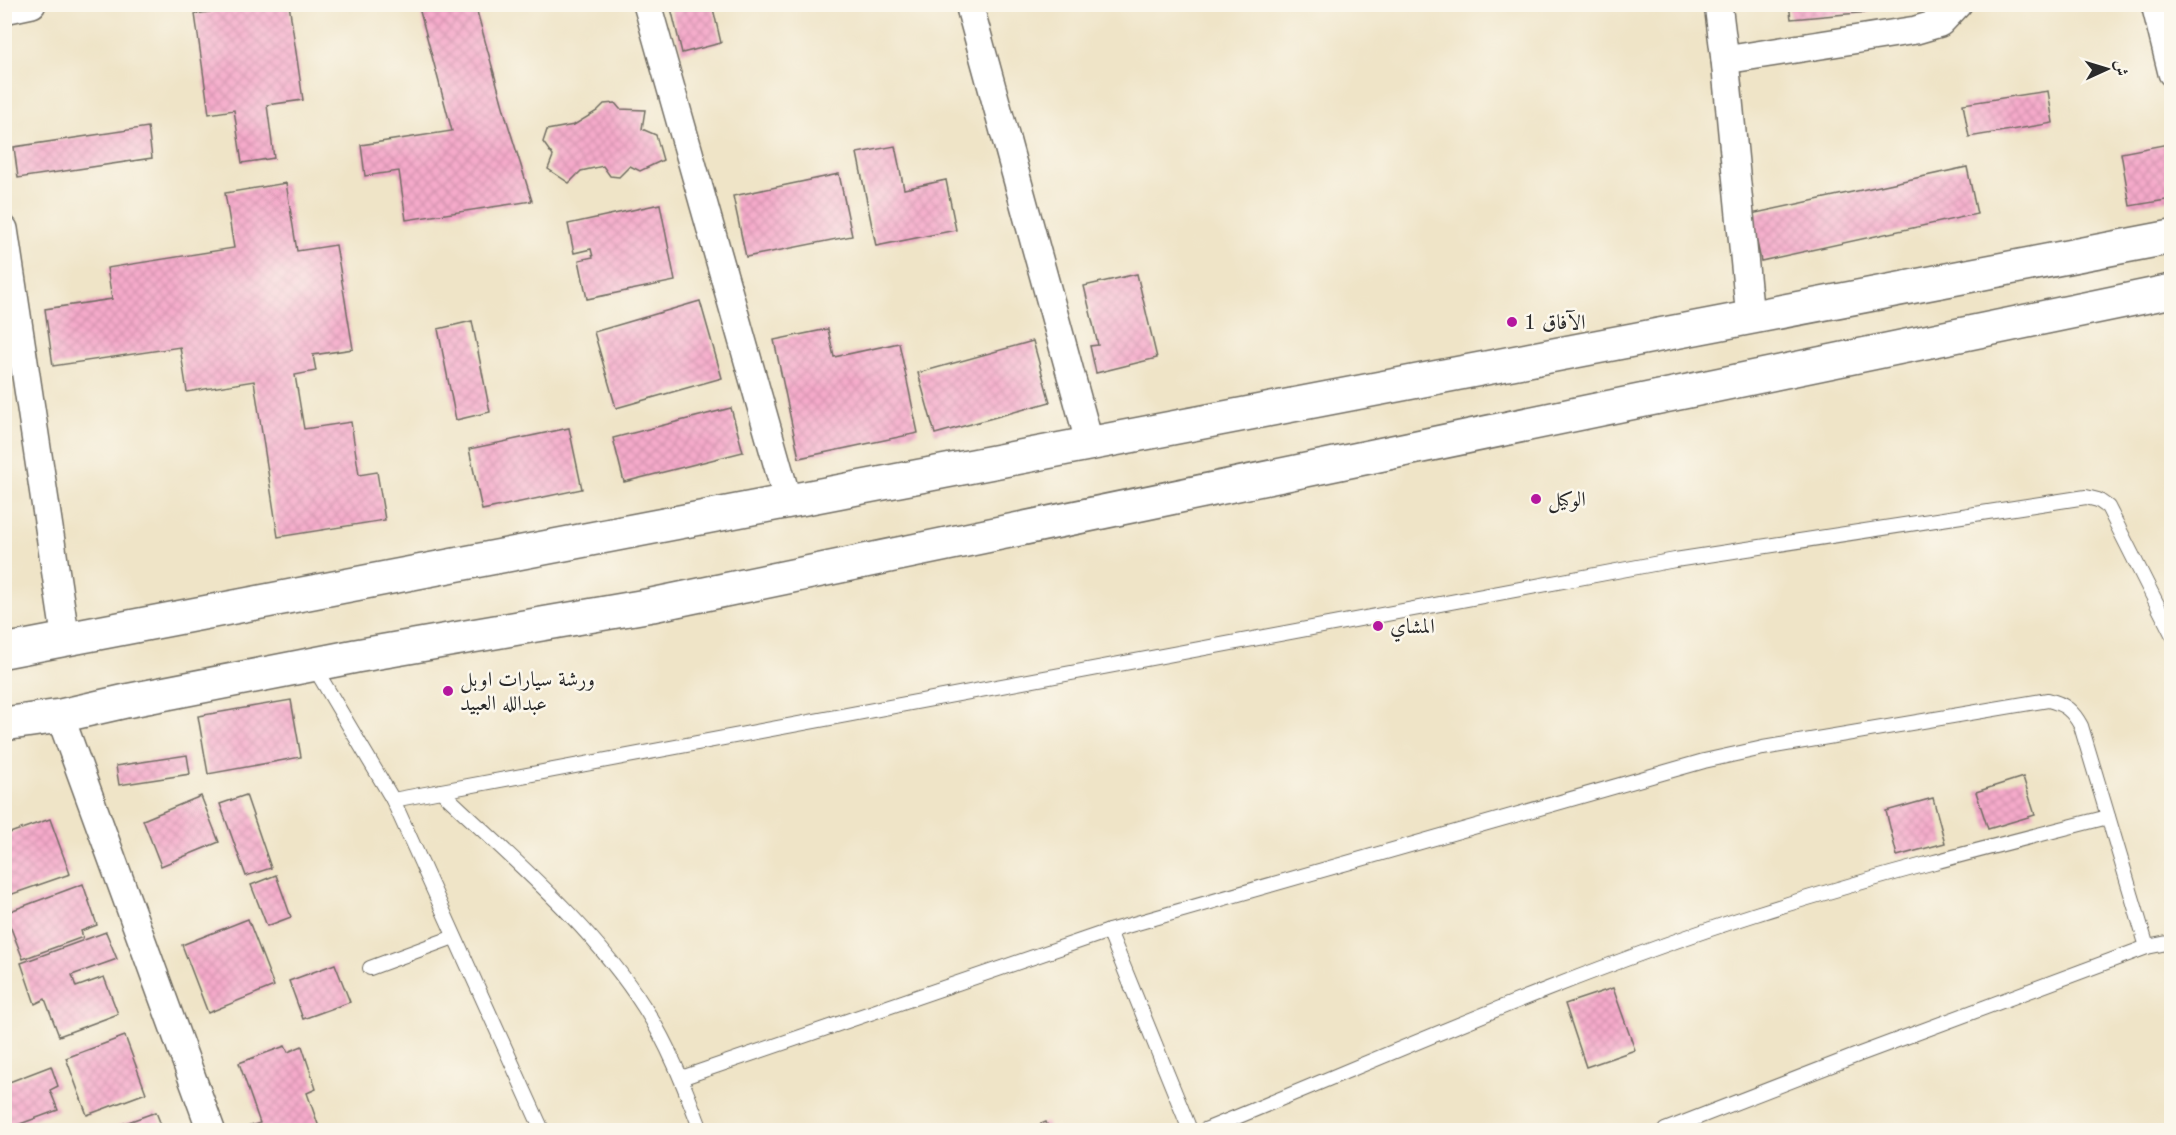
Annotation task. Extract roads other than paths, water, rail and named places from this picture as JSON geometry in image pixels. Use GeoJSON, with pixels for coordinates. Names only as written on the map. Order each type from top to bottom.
{"type":"FeatureCollection","features":[{"type":"Feature","properties":{"kind":"street"},"geometry":{"type":"LineString","coordinates":[[4,10],[32,4]]}},
{"type":"Feature","properties":{"kind":"street"},"geometry":{"type":"LineString","coordinates":[[647,4],[788,502]]}},
{"type":"Feature","properties":{"kind":"street"},"geometry":{"type":"LineString","coordinates":[[969,4],[1090,445]]}},
{"type":"Feature","properties":{"kind":"street"},"geometry":{"type":"LineString","coordinates":[[1718,4],[1750,318]]}},
{"type":"Feature","properties":{"kind":"street"},"geometry":{"type":"LineString","coordinates":[[1725,60],[1916,30],[1940,23],[1958,4]]}},
{"type":"Feature","properties":{"kind":"street"},"geometry":{"type":"LineString","coordinates":[[2155,4],[2172,73]]}},
{"type":"Feature","properties":{"kind":"street"},"geometry":{"type":"LineString","coordinates":[[4,229],[66,641]]}},
{"type":"Feature","properties":{"kind":"street"},"geometry":{"type":"LineString","coordinates":[[4,651],[2171,238]]}},
{"type":"Feature","properties":{"kind":"street"},"geometry":{"type":"LineString","coordinates":[[4,724],[60,716],[313,665],[652,605],[2172,291]]}},
{"type":"Feature","properties":{"kind":"street"},"geometry":{"type":"LineString","coordinates":[[60,716],[211,1131]]}},
{"type":"Feature","properties":{"kind":"lane"},"geometry":{"type":"LineString","coordinates":[[393,800],[1675,560],[2086,497],[2098,500],[2108,507],[2172,634]]}},
{"type":"Feature","properties":{"kind":"lane"},"geometry":{"type":"LineString","coordinates":[[313,665],[393,800],[542,1131]]}},
{"type":"Feature","properties":{"kind":"lane"},"geometry":{"type":"LineString","coordinates":[[681,1078],[1109,931],[1704,761],[1774,746],[2048,700],[2063,704],[2074,713],[2082,726],[2146,947]]}},
{"type":"Feature","properties":{"kind":"lane"},"geometry":{"type":"LineString","coordinates":[[441,791],[562,907],[622,974],[665,1042],[702,1131]]}},
{"type":"Feature","properties":{"kind":"lane"},"geometry":{"type":"LineString","coordinates":[[1205,1131],[1582,976],[1754,915],[1921,865],[2109,817]]}},
{"type":"Feature","properties":{"kind":"lane"},"geometry":{"type":"LineString","coordinates":[[1109,931],[1191,1131]]}},
{"type":"Feature","properties":{"kind":"lane"},"geometry":{"type":"LineString","coordinates":[[370,968],[454,937]]}},
{"type":"Feature","properties":{"kind":"lane"},"geometry":{"type":"LineString","coordinates":[[1665,1131],[1860,1054],[2146,947],[2172,942]]}},
{"type":"Feature","properties":{"kind":"place","name":"الآفاق 1"},"geometry":{"type":"Point","coordinates":[1512,322]}},
{"type":"Feature","properties":{"kind":"place","name":"الوكيل"},"geometry":{"type":"Point","coordinates":[1536,499]}},
{"type":"Feature","properties":{"kind":"place","name":"المشاي"},"geometry":{"type":"Point","coordinates":[1378,626]}},
{"type":"Feature","properties":{"kind":"place","name":"ورشة سيارات اوبل عبدالله العبيد"},"geometry":{"type":"Point","coordinates":[448,691]}}]}
